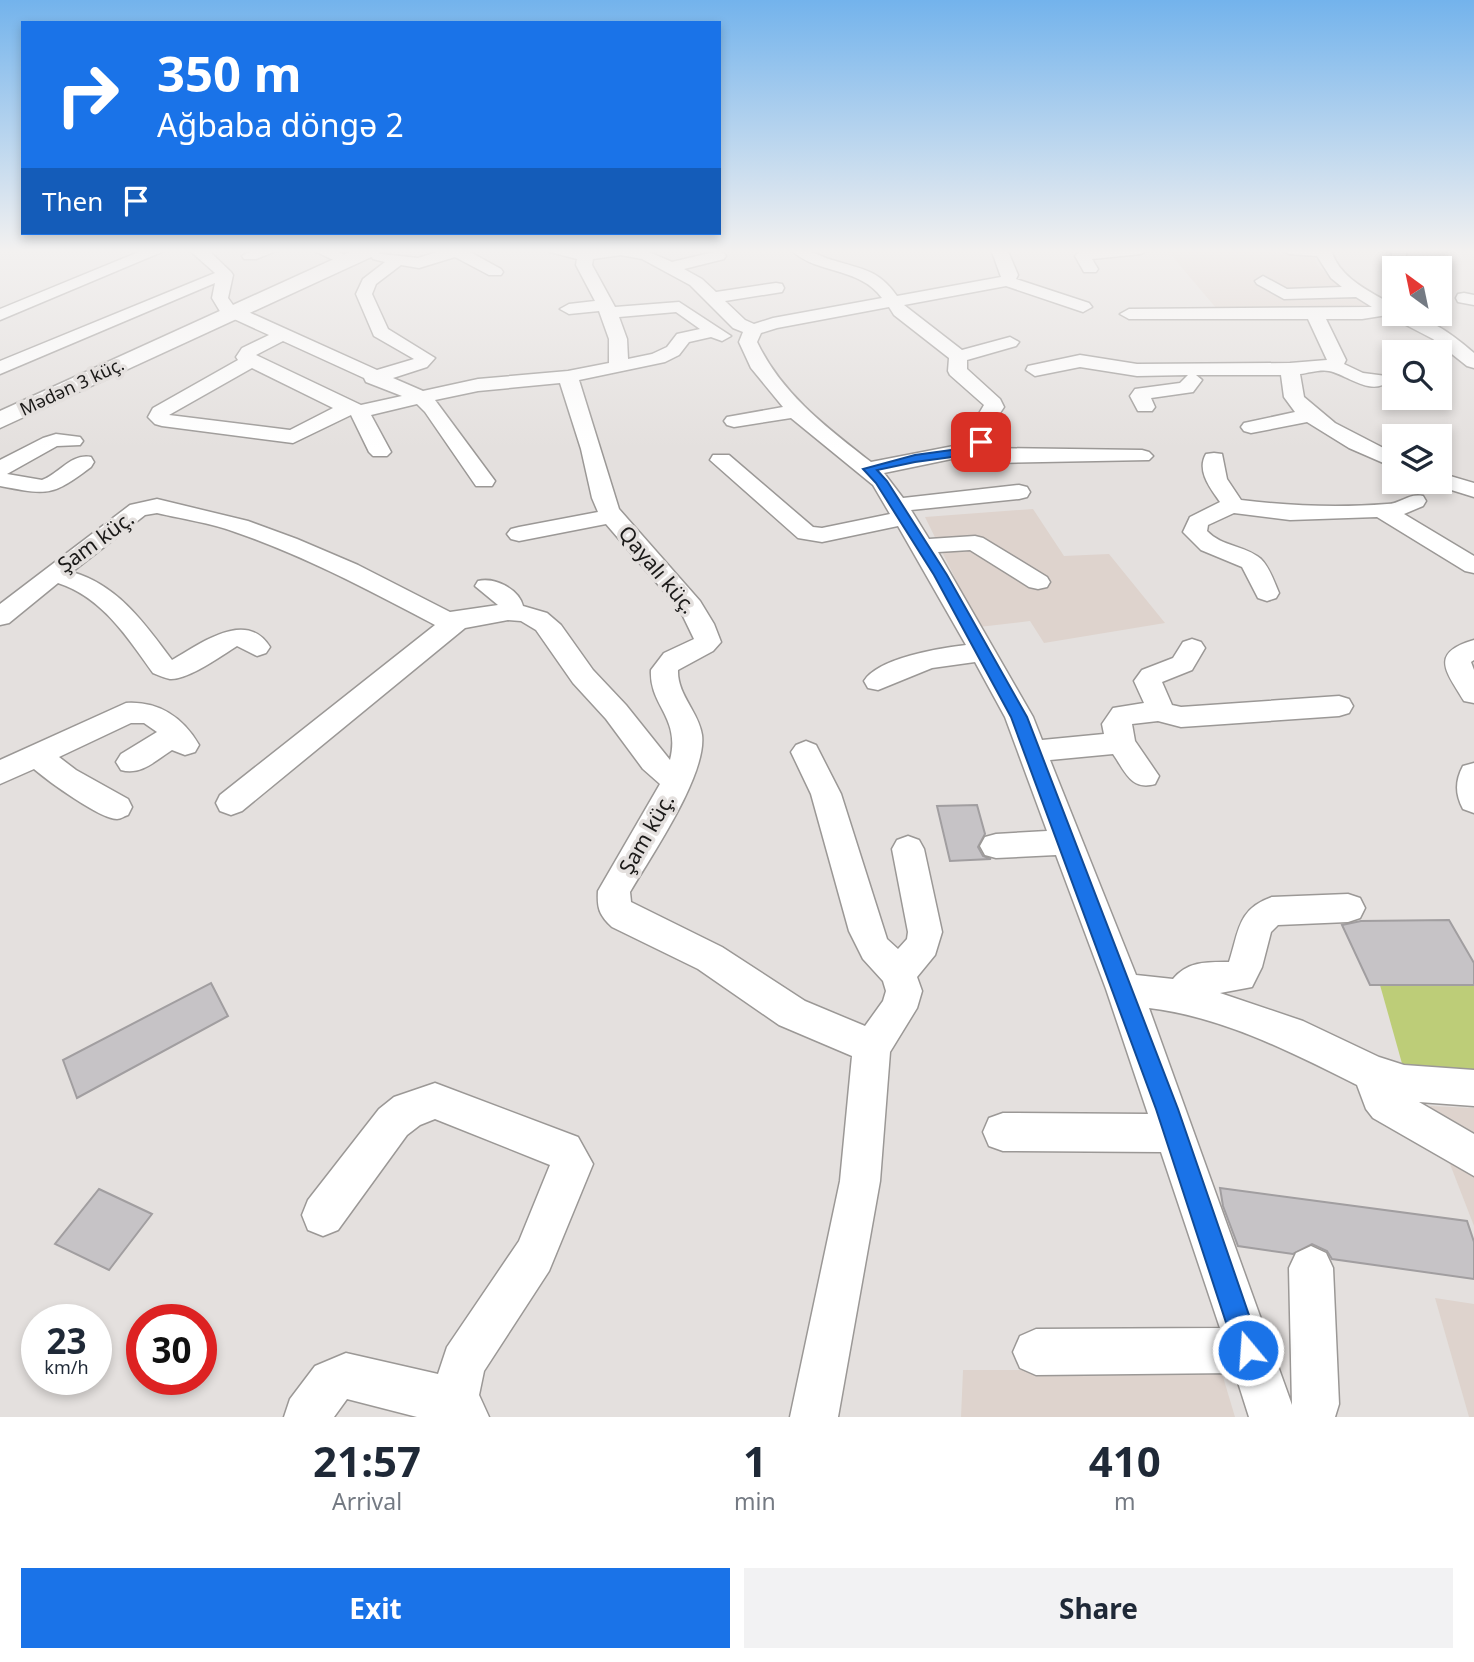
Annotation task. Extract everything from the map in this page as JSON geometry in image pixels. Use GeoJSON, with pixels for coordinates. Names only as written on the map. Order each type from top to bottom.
{"type":"FeatureCollection","features":[{"type":"Feature","properties":{"kind":"main road","name":"Mədən 3 küç."},"geometry":{"type":"LineString","coordinates":[[0,421],[230,315]]}},
{"type":"Feature","properties":{"kind":"street"},"geometry":{"type":"LineString","coordinates":[[0,368],[124,315]]}},
{"type":"Feature","properties":{"kind":"street"},"geometry":{"type":"LineString","coordinates":[[240,315],[419,397],[432,408],[484,481]]}},
{"type":"Feature","properties":{"kind":"street"},"geometry":{"type":"LineString","coordinates":[[373,315],[380,332],[426,358],[420,363],[373,378]]}},
{"type":"Feature","properties":{"kind":"street"},"geometry":{"type":"LineString","coordinates":[[609,315],[618,333],[618,365]]}},
{"type":"Feature","properties":{"kind":"street"},"geometry":{"type":"LineString","coordinates":[[694,315],[727,339],[751,336],[773,323],[818,315]]}},
{"type":"Feature","properties":{"kind":"street"},"geometry":{"type":"LineString","coordinates":[[730,315],[751,336],[760,368],[796,411],[814,429],[869,469],[901,512],[923,546],[1019,717],[1176,1132],[1273,1417]]}},
{"type":"Feature","properties":{"kind":"street"},"geometry":{"type":"LineString","coordinates":[[904,315],[958,357]]}},
{"type":"Feature","properties":{"kind":"street"},"geometry":{"type":"LineString","coordinates":[[1315,315],[1337,360],[1332,365]]}},
{"type":"Feature","properties":{"kind":"street"},"geometry":{"type":"LineString","coordinates":[[1420,326],[1438,335],[1474,362]]}},
{"type":"Feature","properties":{"kind":"street"},"geometry":{"type":"LineString","coordinates":[[252,360],[160,412],[158,416],[162,420],[285,437],[354,410],[499,382],[568,377],[658,358],[673,351],[684,338],[714,331]]}},
{"type":"Feature","properties":{"kind":"street"},"geometry":{"type":"LineString","coordinates":[[284,334],[245,355],[354,410],[380,452]]}},
{"type":"Feature","properties":{"kind":"street"},"geometry":{"type":"LineString","coordinates":[[958,357],[1010,342]]}},
{"type":"Feature","properties":{"kind":"street"},"geometry":{"type":"LineString","coordinates":[[958,357],[957,371],[993,402],[984,422],[981,442],[970,451]]}},
{"type":"Feature","properties":{"kind":"street"},"geometry":{"type":"LineString","coordinates":[[1035,370],[1057,363],[1080,361],[1137,370],[1187,371],[1290,369],[1332,365],[1359,378],[1379,380]]}},
{"type":"Feature","properties":{"kind":"street"},"geometry":{"type":"LineString","coordinates":[[1290,369],[1294,397],[1312,415],[1361,447],[1382,457]]}},
{"type":"Feature","properties":{"kind":"street"},"geometry":{"type":"LineString","coordinates":[[1145,407],[1140,396],[1142,393],[1190,385],[1193,381],[1187,371]]}},
{"type":"Feature","properties":{"kind":"street","name":"Qayalı küç."},"geometry":{"type":"LineString","coordinates":[[568,377],[595,460],[602,495],[612,516],[677,589],[705,632],[708,642],[669,663],[663,673],[664,683],[682,715],[688,735],[685,760],[678,780]]}},
{"type":"Feature","properties":{"kind":"street"},"geometry":{"type":"LineString","coordinates":[[734,421],[796,411]]}},
{"type":"Feature","properties":{"kind":"street"},"geometry":{"type":"LineString","coordinates":[[1251,427],[1312,415]]}},
{"type":"Feature","properties":{"kind":"street"},"geometry":{"type":"LineString","coordinates":[[0,469],[50,442],[73,442]]}},
{"type":"Feature","properties":{"kind":"street"},"geometry":{"type":"LineString","coordinates":[[869,469],[915,458],[970,451],[996,457],[1142,456]]}},
{"type":"Feature","properties":{"kind":"street"},"geometry":{"type":"LineString","coordinates":[[1214,459],[1216,479],[1234,506]]}},
{"type":"Feature","properties":{"kind":"street"},"geometry":{"type":"LineString","coordinates":[[721,460],[806,533],[822,535],[901,512],[1019,492]]}},
{"type":"Feature","properties":{"kind":"street"},"geometry":{"type":"LineString","coordinates":[[0,479],[50,486],[83,463]]}},
{"type":"Feature","properties":{"kind":"street"},"geometry":{"type":"LineString","coordinates":[[1452,483],[1474,490]]}},
{"type":"Feature","properties":{"kind":"street"},"geometry":{"type":"LineString","coordinates":[[1389,512],[1415,501]]}},
{"type":"Feature","properties":{"kind":"street","name":"Şam küç."},"geometry":{"type":"LineString","coordinates":[[0,617],[52,574],[138,510],[157,506],[240,526],[289,544],[349,570],[445,620],[456,622]]}},
{"type":"Feature","properties":{"kind":"street"},"geometry":{"type":"LineString","coordinates":[[1266,593],[1255,566],[1249,561],[1211,547],[1195,532],[1198,522],[1206,515],[1234,506],[1290,513],[1375,510],[1389,512],[1474,566]]}},
{"type":"Feature","properties":{"kind":"street"},"geometry":{"type":"LineString","coordinates":[[519,534],[612,516]]}},
{"type":"Feature","properties":{"kind":"street"},"geometry":{"type":"LineString","coordinates":[[923,546],[975,543],[1038,583]]}},
{"type":"Feature","properties":{"kind":"street"},"geometry":{"type":"LineString","coordinates":[[52,574],[73,578],[92,587],[122,613],[163,667],[171,670],[234,638],[244,639],[257,647]]}},
{"type":"Feature","properties":{"kind":"street"},"geometry":{"type":"LineString","coordinates":[[231,803],[456,622],[512,612],[510,601],[487,586]]}},
{"type":"Feature","properties":{"kind":"street","name":"Şam küç."},"geometry":{"type":"LineString","coordinates":[[512,612],[530,615],[543,623],[557,638],[585,680],[620,717],[664,774],[678,780],[614,891],[614,908],[624,917],[710,958],[792,1013],[818,1027],[872,1047]]}},
{"type":"Feature","properties":{"kind":"street"},"geometry":{"type":"LineString","coordinates":[[1158,711],[1158,702],[1148,681],[1152,676],[1183,664],[1192,648]]}},
{"type":"Feature","properties":{"kind":"street"},"geometry":{"type":"LineString","coordinates":[[1474,649],[1457,658],[1458,666],[1474,694]]}},
{"type":"Feature","properties":{"kind":"street"},"geometry":{"type":"LineString","coordinates":[[878,681],[912,663],[929,658],[982,652]]}},
{"type":"Feature","properties":{"kind":"street"},"geometry":{"type":"LineString","coordinates":[[1144,776],[1121,743],[1115,724],[1124,715],[1158,711],[1181,717],[1339,706]]}},
{"type":"Feature","properties":{"kind":"street"},"geometry":{"type":"LineString","coordinates":[[0,773],[126,713],[142,711],[158,716],[180,739],[131,762]]}},
{"type":"Feature","properties":{"kind":"street"},"geometry":{"type":"LineString","coordinates":[[1033,751],[1121,743]]}},
{"type":"Feature","properties":{"kind":"street"},"geometry":{"type":"LineString","coordinates":[[806,752],[825,794],[866,931],[875,949],[898,973],[904,991],[900,1009],[872,1047],[859,1181],[814,1417]]}},
{"type":"Feature","properties":{"kind":"street"},"geometry":{"type":"LineString","coordinates":[[36,755],[65,778],[117,807]]}},
{"type":"Feature","properties":{"kind":"street"},"geometry":{"type":"LineString","coordinates":[[1474,774],[1474,801]]}},
{"type":"Feature","properties":{"kind":"street"},"geometry":{"type":"LineString","coordinates":[[996,846],[1068,842]]}},
{"type":"Feature","properties":{"kind":"street"},"geometry":{"type":"LineString","coordinates":[[898,973],[923,945],[925,932],[908,849]]}},
{"type":"Feature","properties":{"kind":"street"},"geometry":{"type":"LineString","coordinates":[[1181,996],[1190,981],[1202,977],[1228,979],[1240,976],[1248,964],[1254,924],[1272,911],[1348,908]]}},
{"type":"Feature","properties":{"kind":"street"},"geometry":{"type":"LineString","coordinates":[[1124,989],[1181,996],[1290,1033],[1372,1073],[1404,1083],[1474,1088]]}},
{"type":"Feature","properties":{"kind":"street"},"geometry":{"type":"LineString","coordinates":[[1372,1073],[1380,1096],[1387,1105],[1474,1156]]}},
{"type":"Feature","properties":{"kind":"street"},"geometry":{"type":"LineString","coordinates":[[307,1416],[331,1382],[346,1376],[461,1407],[463,1363],[534,1256],[573,1164],[564,1151],[435,1101],[408,1110],[393,1122],[323,1215]]}},
{"type":"Feature","properties":{"kind":"street"},"geometry":{"type":"LineString","coordinates":[[1003,1132],[1176,1132]]}},
{"type":"Feature","properties":{"kind":"street"},"geometry":{"type":"LineString","coordinates":[[1311,1268],[1316,1404],[1311,1417]]}},
{"type":"Feature","properties":{"kind":"street"},"geometry":{"type":"LineString","coordinates":[[1036,1352],[1248,1350]]}},
{"type":"Feature","properties":{"kind":"shaded area"},"geometry":{"type":"Polygon","coordinates":[[[1033,509],[1064,556],[1109,554],[1165,623],[1044,643],[1030,621],[979,627],[925,517],[1033,509]]]}},
{"type":"Feature","properties":{"kind":"shaded area"},"geometry":{"type":"Polygon","coordinates":[[[1430,1106],[1474,1108],[1474,1226],[1448,1159],[1430,1106]]]}},
{"type":"Feature","properties":{"kind":"shaded area"},"geometry":{"type":"Polygon","coordinates":[[[1435,1298],[1474,1304],[1474,1417],[1469,1417],[1435,1298]]]}},
{"type":"Feature","properties":{"kind":"shaded area"},"geometry":{"type":"Polygon","coordinates":[[[963,1370],[1221,1370],[1235,1417],[961,1417],[963,1370]]]}},
{"type":"Feature","properties":{"kind":"green space"},"geometry":{"type":"Polygon","coordinates":[[[1380,985],[1474,985],[1474,1070],[1403,1067],[1380,985]]]}},
{"type":"Feature","properties":{"kind":"building"},"geometry":{"type":"Polygon","coordinates":[[[977,805],[985,834],[978,847],[983,856],[991,859],[950,861],[937,806],[977,805]]]}},
{"type":"Feature","properties":{"kind":"building"},"geometry":{"type":"Polygon","coordinates":[[[1449,920],[1474,963],[1474,985],[1370,985],[1342,925],[1361,921],[1449,920]]]}},
{"type":"Feature","properties":{"kind":"building"},"geometry":{"type":"Polygon","coordinates":[[[211,983],[228,1016],[77,1098],[63,1060],[211,983]]]}},
{"type":"Feature","properties":{"kind":"building"},"geometry":{"type":"Polygon","coordinates":[[[1220,1188],[1467,1221],[1474,1242],[1474,1279],[1332,1259],[1327,1251],[1312,1244],[1293,1254],[1238,1246],[1223,1206],[1220,1188]]]}},
{"type":"Feature","properties":{"kind":"building"},"geometry":{"type":"Polygon","coordinates":[[[99,1189],[152,1214],[109,1270],[55,1244],[99,1189]]]}},
{"type":"Feature","properties":{"kind":"route"},"geometry":{"type":"LineString","coordinates":[[981,442],[970,451],[915,458],[869,469],[877,475],[906,518],[1019,717],[1176,1132],[1248,1350]]}}]}
